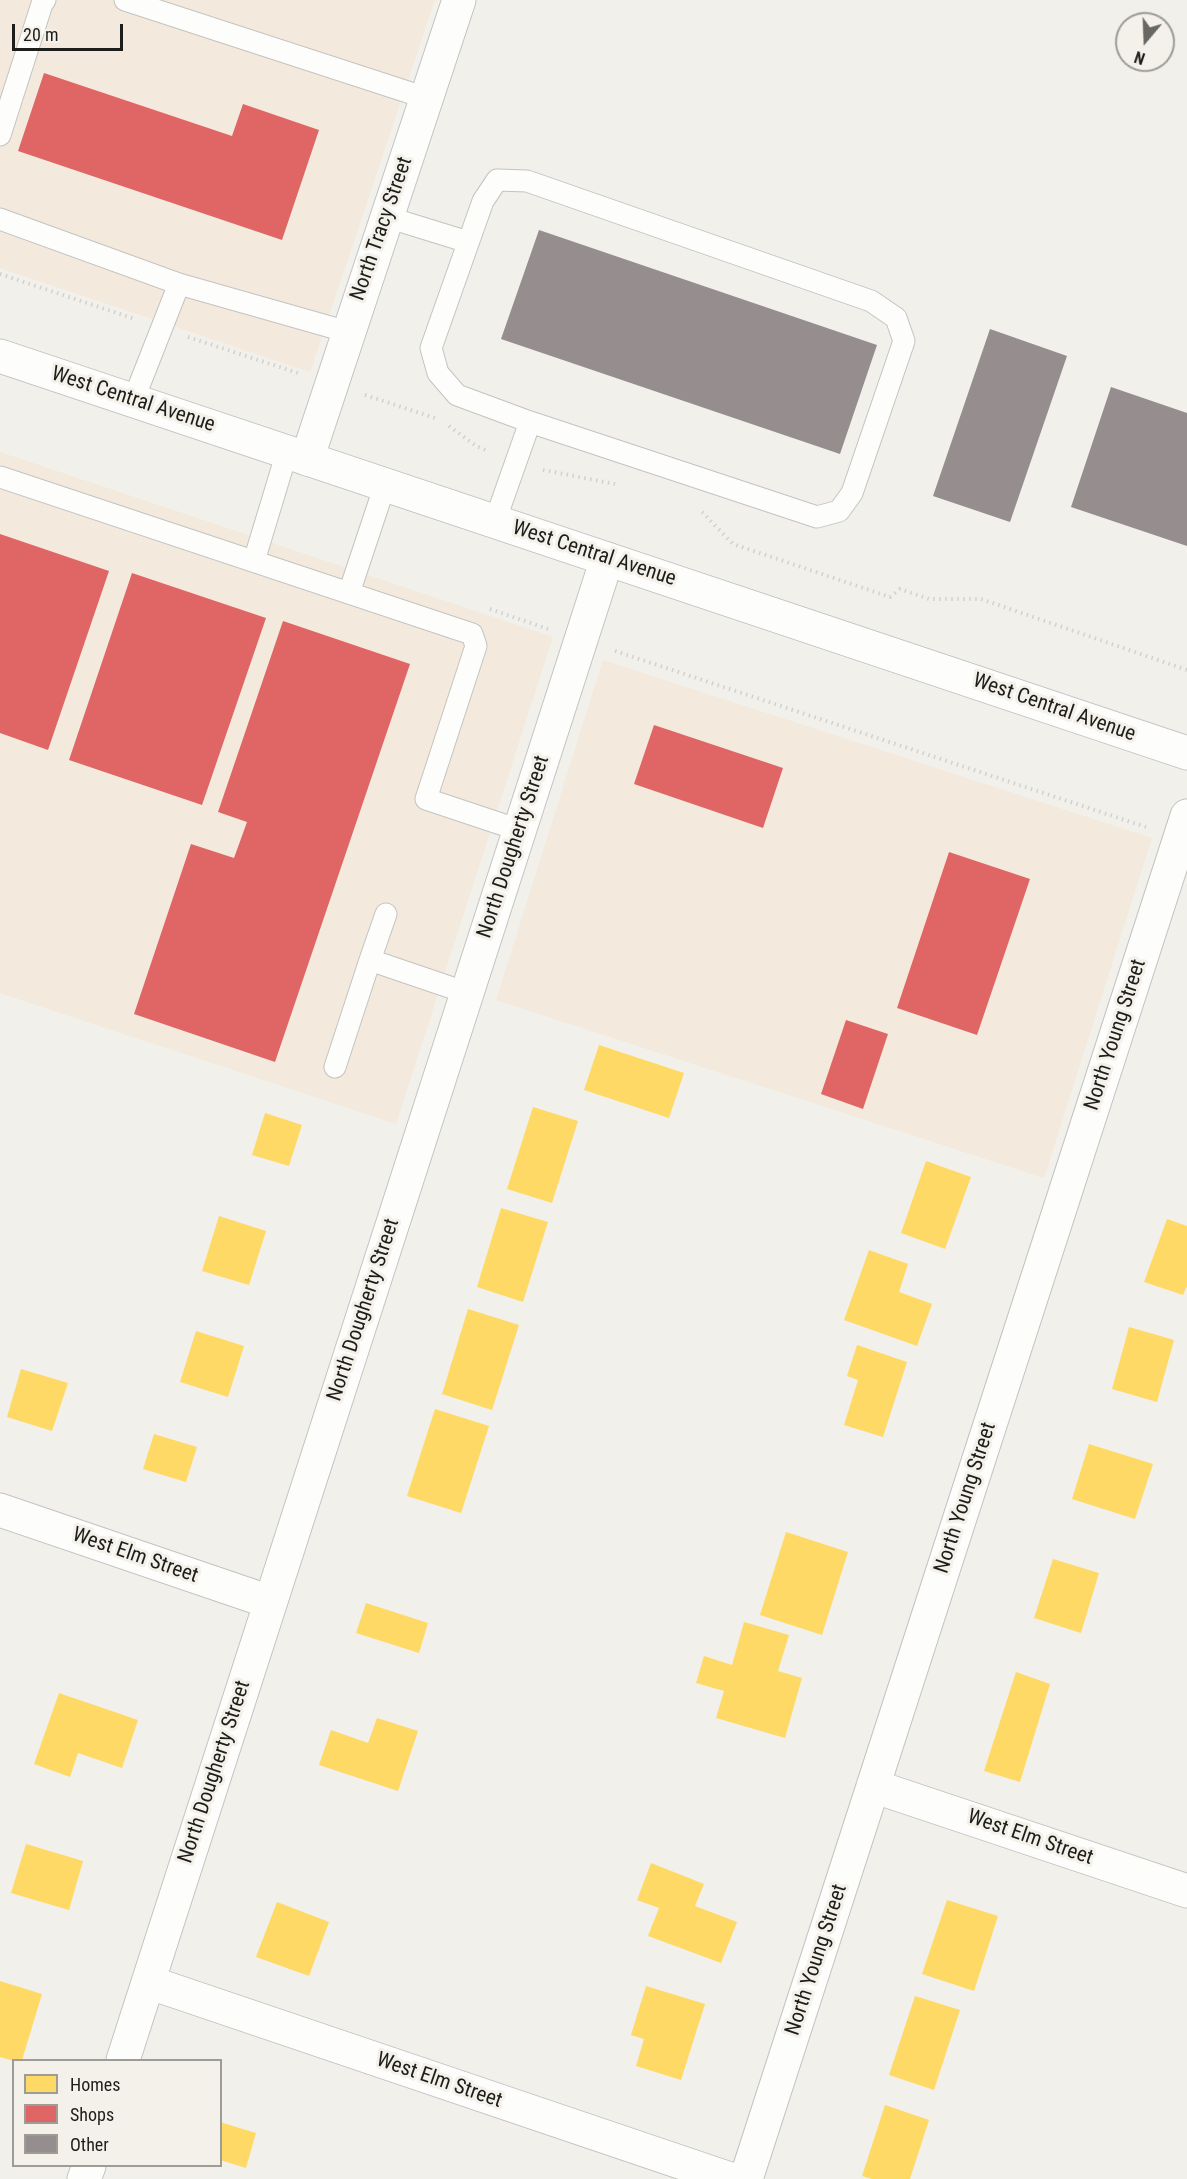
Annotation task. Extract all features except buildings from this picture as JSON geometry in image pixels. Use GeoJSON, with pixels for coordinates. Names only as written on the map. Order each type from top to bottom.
{"type":"FeatureCollection","features":[{"type":"Feature","properties":{"kind":"street","name":"North Tracy Street"},"geometry":{"type":"LineString","coordinates":[[297,455],[331,384],[459,0]]}},
{"type":"Feature","properties":{"kind":"street","name":"West Central Avenue"},"geometry":{"type":"LineString","coordinates":[[0,356],[1187,753]]}},
{"type":"Feature","properties":{"kind":"street","name":"North Dougherty Street"},"geometry":{"type":"LineString","coordinates":[[124,2059],[607,559]]}},
{"type":"Feature","properties":{"kind":"street","name":"North Young Street"},"geometry":{"type":"LineString","coordinates":[[746,2179],[1187,816]]}},
{"type":"Feature","properties":{"kind":"street","name":"West Elm Street"},"geometry":{"type":"LineString","coordinates":[[0,1510],[270,1602]]}},
{"type":"Feature","properties":{"kind":"street","name":"West Elm Street"},"geometry":{"type":"LineString","coordinates":[[873,1786],[1187,1891]]}},
{"type":"Feature","properties":{"kind":"street","name":"West Elm Street"},"geometry":{"type":"LineString","coordinates":[[148,1982],[730,2179]]}},
{"type":"Feature","properties":{"kind":"lane"},"geometry":{"type":"LineString","coordinates":[[0,135],[45,0]]}},
{"type":"Feature","properties":{"kind":"lane"},"geometry":{"type":"LineString","coordinates":[[125,0],[426,98]]}},
{"type":"Feature","properties":{"kind":"lane"},"geometry":{"type":"LineString","coordinates":[[497,180],[527,181],[871,301],[896,318],[904,341],[852,493],[839,511],[817,517],[530,422],[457,395],[438,373],[431,348],[483,201],[497,180]]}},
{"type":"Feature","properties":{"kind":"lane"},"geometry":{"type":"LineString","coordinates":[[387,217],[468,242]]}},
{"type":"Feature","properties":{"kind":"lane"},"geometry":{"type":"LineString","coordinates":[[0,219],[179,284],[348,332]]}},
{"type":"Feature","properties":{"kind":"lane"},"geometry":{"type":"LineString","coordinates":[[133,401],[179,284]]}},
{"type":"Feature","properties":{"kind":"lane"},"geometry":{"type":"LineString","coordinates":[[495,521],[530,422]]}},
{"type":"Feature","properties":{"kind":"lane"},"geometry":{"type":"LineString","coordinates":[[254,561],[297,455]]}},
{"type":"Feature","properties":{"kind":"lane"},"geometry":{"type":"LineString","coordinates":[[0,477],[472,634],[476,646],[426,799],[519,830]]}},
{"type":"Feature","properties":{"kind":"lane"},"geometry":{"type":"LineString","coordinates":[[349,593],[385,485]]}},
{"type":"Feature","properties":{"kind":"lane"},"geometry":{"type":"LineString","coordinates":[[335,1067],[386,914]]}},
{"type":"Feature","properties":{"kind":"lane"},"geometry":{"type":"LineString","coordinates":[[370,960],[467,993]]}},
{"type":"Feature","properties":{"kind":"path"},"geometry":{"type":"LineString","coordinates":[[0,274],[442,420],[476,446],[547,472],[626,487]]}},
{"type":"Feature","properties":{"kind":"path"},"geometry":{"type":"LineString","coordinates":[[701,511],[733,544],[890,597],[900,589],[929,599],[981,599],[1187,670]]}},
{"type":"Feature","properties":{"kind":"shaded area"},"geometry":{"type":"Polygon","coordinates":[[[0,0],[435,0],[310,372],[0,268],[0,0]]]}},
{"type":"Feature","properties":{"kind":"shaded area"},"geometry":{"type":"Polygon","coordinates":[[[0,452],[553,637],[396,1124],[0,993],[0,452]]]}},
{"type":"Feature","properties":{"kind":"shaded area"},"geometry":{"type":"Polygon","coordinates":[[[603,660],[1152,838],[1044,1178],[496,1000],[603,660]]]}}]}
